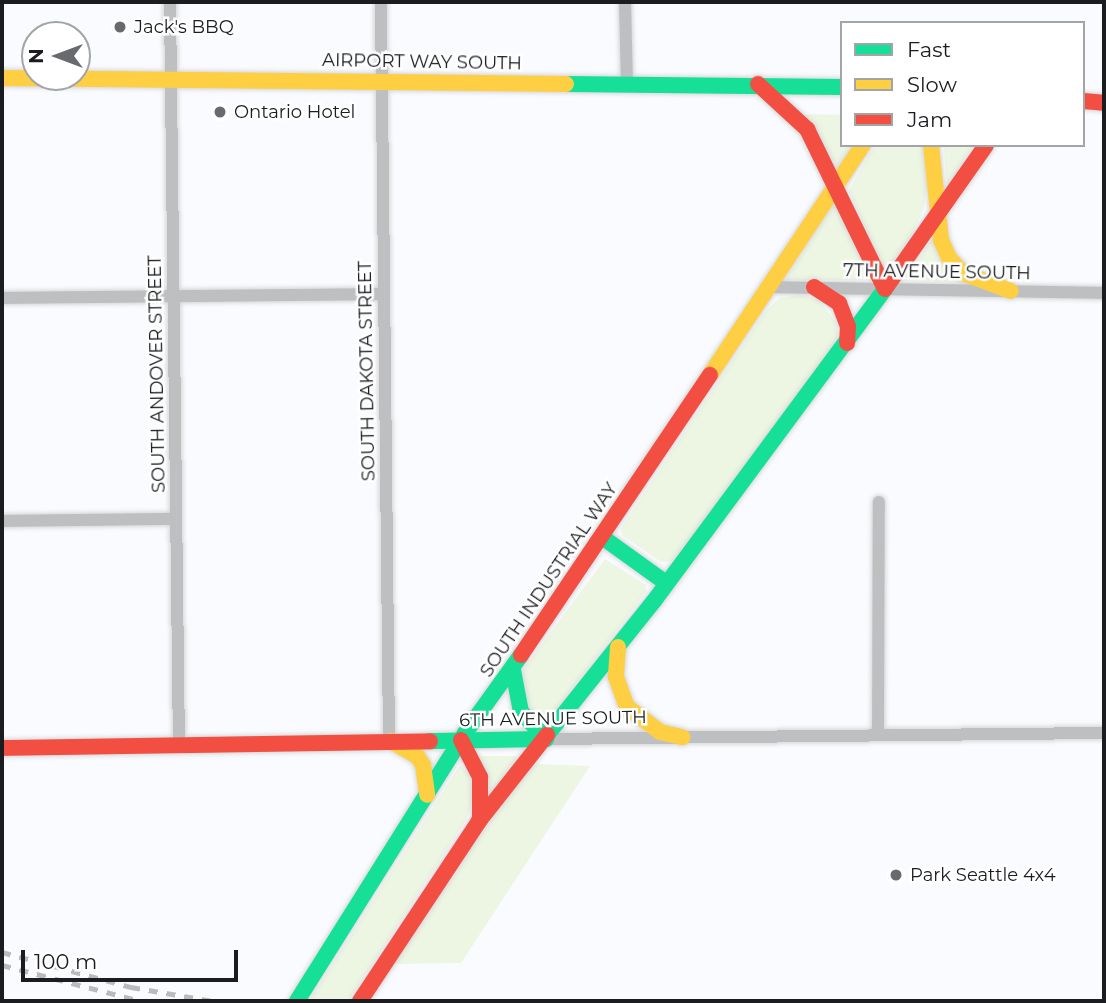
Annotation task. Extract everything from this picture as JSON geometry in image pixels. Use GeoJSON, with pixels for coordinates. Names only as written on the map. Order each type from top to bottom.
{"type":"FeatureCollection","features":[{"type":"Feature","properties":{"kind":"street","name":"SOUTH ANDOVER STREET"},"geometry":{"type":"LineString","coordinates":[[170,2],[179,747]]}},
{"type":"Feature","properties":{"kind":"street","name":"SOUTH DAKOTA STREET"},"geometry":{"type":"LineString","coordinates":[[381,2],[389,740]]}},
{"type":"Feature","properties":{"kind":"street"},"geometry":{"type":"LineString","coordinates":[[625,2],[627,83]]}},
{"type":"Feature","properties":{"kind":"street","name":"AIRPORT WAY SOUTH"},"geometry":{"type":"LineString","coordinates":[[2,78],[840,87]]}},
{"type":"Feature","properties":{"kind":"street"},"geometry":{"type":"LineString","coordinates":[[758,84],[807,129],[838,185],[885,289]]}},
{"type":"Feature","properties":{"kind":"street"},"geometry":{"type":"LineString","coordinates":[[1085,101],[1104,103]]}},
{"type":"Feature","properties":{"kind":"street","name":"SOUTH INDUSTRIAL WAY"},"geometry":{"type":"LineString","coordinates":[[297,1001],[461,740],[513,670],[862,147]]}},
{"type":"Feature","properties":{"kind":"street"},"geometry":{"type":"LineString","coordinates":[[930,147],[941,240],[949,258],[963,272],[1011,291]]}},
{"type":"Feature","properties":{"kind":"street"},"geometry":{"type":"LineString","coordinates":[[360,1001],[479,821],[546,739],[846,345],[985,147]]}},
{"type":"Feature","properties":{"kind":"street","name":"7TH AVENUE SOUTH"},"geometry":{"type":"LineString","coordinates":[[769,287],[1104,293]]}},
{"type":"Feature","properties":{"kind":"street"},"geometry":{"type":"LineString","coordinates":[[814,287],[839,303],[848,326],[846,345]]}},
{"type":"Feature","properties":{"kind":"street"},"geometry":{"type":"LineString","coordinates":[[2,298],[384,294]]}},
{"type":"Feature","properties":{"kind":"street"},"geometry":{"type":"LineString","coordinates":[[878,733],[879,502]]}},
{"type":"Feature","properties":{"kind":"street"},"geometry":{"type":"LineString","coordinates":[[2,521],[176,519]]}},
{"type":"Feature","properties":{"kind":"street"},"geometry":{"type":"LineString","coordinates":[[602,537],[666,583]]}},
{"type":"Feature","properties":{"kind":"street"},"geometry":{"type":"LineString","coordinates":[[618,645],[616,677],[628,707],[660,732],[682,737]]}},
{"type":"Feature","properties":{"kind":"street"},"geometry":{"type":"LineString","coordinates":[[513,670],[521,712],[546,739]]}},
{"type":"Feature","properties":{"kind":"street","name":"6TH AVENUE SOUTH"},"geometry":{"type":"LineString","coordinates":[[2,748],[878,733],[1104,733]]}},
{"type":"Feature","properties":{"kind":"street"},"geometry":{"type":"LineString","coordinates":[[389,740],[409,750],[424,765],[427,794]]}},
{"type":"Feature","properties":{"kind":"street"},"geometry":{"type":"LineString","coordinates":[[461,740],[480,777],[479,821]]}},
{"type":"Feature","properties":{"kind":"green space"},"geometry":{"type":"Polygon","coordinates":[[[805,114],[840,115],[840,147],[856,147],[839,175],[805,114]]]}},
{"type":"Feature","properties":{"kind":"green space"},"geometry":{"type":"Polygon","coordinates":[[[874,147],[924,147],[929,176],[924,208],[912,235],[885,273],[849,190],[874,147]]]}},
{"type":"Feature","properties":{"kind":"green space"},"geometry":{"type":"Polygon","coordinates":[[[943,147],[972,147],[947,188],[943,147]]]}},
{"type":"Feature","properties":{"kind":"green space"},"geometry":{"type":"Polygon","coordinates":[[[835,202],[871,280],[785,280],[835,202]]]}},
{"type":"Feature","properties":{"kind":"green space"},"geometry":{"type":"Polygon","coordinates":[[[932,238],[944,263],[962,282],[906,281],[932,238]]]}},
{"type":"Feature","properties":{"kind":"green space"},"geometry":{"type":"Polygon","coordinates":[[[802,295],[818,300],[836,322],[838,336],[817,377],[672,561],[661,562],[622,535],[621,528],[765,312],[779,298],[802,295]]]}},
{"type":"Feature","properties":{"kind":"green space"},"geometry":{"type":"Polygon","coordinates":[[[605,559],[646,585],[646,592],[547,721],[533,721],[522,705],[520,674],[605,559]]]}},
{"type":"Feature","properties":{"kind":"green space"},"geometry":{"type":"Polygon","coordinates":[[[478,756],[516,756],[517,760],[490,793],[478,756]]]}},
{"type":"Feature","properties":{"kind":"green space"},"geometry":{"type":"Polygon","coordinates":[[[535,764],[590,766],[461,963],[394,964],[497,811],[535,764]]]}},
{"type":"Feature","properties":{"kind":"green space"},"geometry":{"type":"Polygon","coordinates":[[[460,765],[472,778],[474,797],[466,820],[348,1001],[309,1001],[460,765]]]}},
{"type":"Feature","properties":{"kind":"railway"},"geometry":{"type":"LineString","coordinates":[[2,952],[131,987],[213,1001]]}},
{"type":"Feature","properties":{"kind":"railway"},"geometry":{"type":"LineString","coordinates":[[2,965],[141,1001]]}},
{"type":"Feature","properties":{"kind":"traffic: fast"},"geometry":{"type":"LineString","coordinates":[[566,84],[840,87]]}},
{"type":"Feature","properties":{"kind":"traffic: fast"},"geometry":{"type":"LineString","coordinates":[[547,735],[654,601],[887,286]]}},
{"type":"Feature","properties":{"kind":"traffic: fast"},"geometry":{"type":"LineString","coordinates":[[602,537],[666,583]]}},
{"type":"Feature","properties":{"kind":"traffic: fast"},"geometry":{"type":"LineString","coordinates":[[297,1001],[465,733],[521,655]]}},
{"type":"Feature","properties":{"kind":"traffic: fast"},"geometry":{"type":"LineString","coordinates":[[513,670],[521,712],[546,739]]}},
{"type":"Feature","properties":{"kind":"traffic: fast"},"geometry":{"type":"LineString","coordinates":[[430,741],[546,739]]}},
{"type":"Feature","properties":{"kind":"traffic: slow"},"geometry":{"type":"LineString","coordinates":[[2,78],[566,84]]}},
{"type":"Feature","properties":{"kind":"traffic: slow"},"geometry":{"type":"LineString","coordinates":[[710,375],[862,147]]}},
{"type":"Feature","properties":{"kind":"traffic: slow"},"geometry":{"type":"LineString","coordinates":[[931,147],[941,240],[949,258],[963,273],[1011,291]]}},
{"type":"Feature","properties":{"kind":"traffic: slow"},"geometry":{"type":"LineString","coordinates":[[618,647],[616,677],[627,707],[660,732],[682,737]]}},
{"type":"Feature","properties":{"kind":"traffic: slow"},"geometry":{"type":"LineString","coordinates":[[391,741],[417,756],[423,765],[427,795]]}},
{"type":"Feature","properties":{"kind":"traffic: jam"},"geometry":{"type":"LineString","coordinates":[[758,84],[807,129],[885,289]]}},
{"type":"Feature","properties":{"kind":"traffic: jam"},"geometry":{"type":"LineString","coordinates":[[1085,101],[1104,103]]}},
{"type":"Feature","properties":{"kind":"traffic: jam"},"geometry":{"type":"LineString","coordinates":[[887,286],[985,147]]}},
{"type":"Feature","properties":{"kind":"traffic: jam"},"geometry":{"type":"LineString","coordinates":[[814,287],[839,303],[848,326],[847,343]]}},
{"type":"Feature","properties":{"kind":"traffic: jam"},"geometry":{"type":"LineString","coordinates":[[521,655],[710,375]]}},
{"type":"Feature","properties":{"kind":"traffic: jam"},"geometry":{"type":"LineString","coordinates":[[360,1001],[479,821],[547,735]]}},
{"type":"Feature","properties":{"kind":"traffic: jam"},"geometry":{"type":"LineString","coordinates":[[461,740],[480,777],[480,818]]}},
{"type":"Feature","properties":{"kind":"traffic: jam"},"geometry":{"type":"LineString","coordinates":[[2,748],[430,741]]}},
{"type":"Feature","properties":{"kind":"place","name":"Jack's BBQ"},"geometry":{"type":"Point","coordinates":[120,27]}},
{"type":"Feature","properties":{"kind":"place","name":"Ontario Hotel"},"geometry":{"type":"Point","coordinates":[220,112]}},
{"type":"Feature","properties":{"kind":"place","name":"Park Seattle 4x4"},"geometry":{"type":"Point","coordinates":[896,875]}}]}
